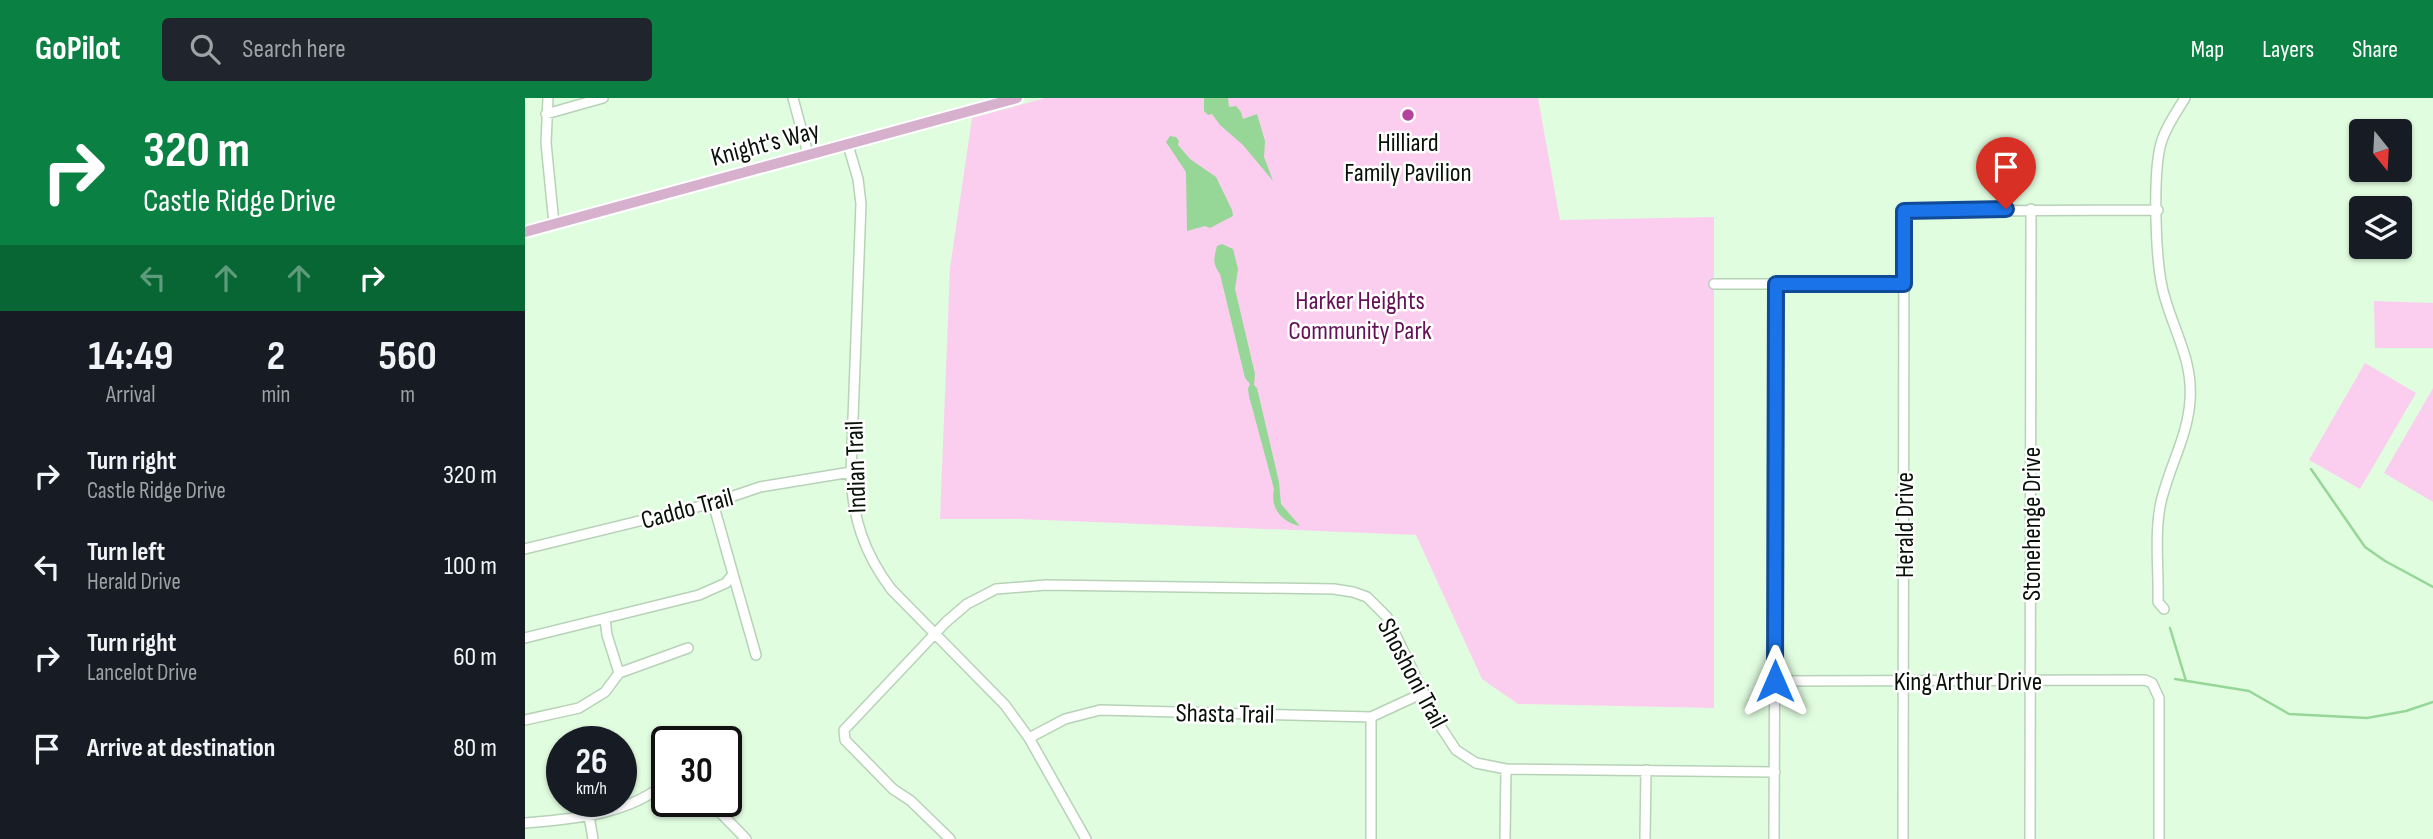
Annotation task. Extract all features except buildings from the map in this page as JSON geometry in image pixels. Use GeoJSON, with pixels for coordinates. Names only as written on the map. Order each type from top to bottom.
{"type":"FeatureCollection","features":[{"type":"Feature","properties":{"kind":"main road","name":"Knight's Way"},"geometry":{"type":"LineString","coordinates":[[525,232],[1017,98]]}},
{"type":"Feature","properties":{"kind":"street"},"geometry":{"type":"LineString","coordinates":[[548,98],[546,143],[554,225]]}},
{"type":"Feature","properties":{"kind":"street"},"geometry":{"type":"LineString","coordinates":[[546,114],[603,98]]}},
{"type":"Feature","properties":{"kind":"street"},"geometry":{"type":"LineString","coordinates":[[793,98],[808,154]]}},
{"type":"Feature","properties":{"kind":"street"},"geometry":{"type":"LineString","coordinates":[[2164,609],[2158,602],[2160,505],[2165,483],[2185,435],[2190,388],[2187,359],[2160,283],[2158,160],[2162,140],[2185,98]]}},
{"type":"Feature","properties":{"kind":"street","name":"Indian Trail"},"geometry":{"type":"LineString","coordinates":[[848,145],[858,179],[861,204],[851,472],[851,496],[855,517],[867,551],[891,589],[1005,705],[1029,738],[1086,839]]}},
{"type":"Feature","properties":{"kind":"street"},"geometry":{"type":"LineString","coordinates":[[2031,209],[2158,210]]}},
{"type":"Feature","properties":{"kind":"street","name":"Herald Drive"},"geometry":{"type":"LineString","coordinates":[[1903,839],[1904,211],[2031,209]]}},
{"type":"Feature","properties":{"kind":"street","name":"Stonehenge Drive"},"geometry":{"type":"LineString","coordinates":[[2030,839],[2031,209]]}},
{"type":"Feature","properties":{"kind":"street"},"geometry":{"type":"LineString","coordinates":[[1714,284],[1904,284]]}},
{"type":"Feature","properties":{"kind":"street"},"geometry":{"type":"LineString","coordinates":[[1775,839],[1776,284]]}},
{"type":"Feature","properties":{"kind":"street","name":"Caddo Trail"},"geometry":{"type":"LineString","coordinates":[[525,549],[713,503],[760,487],[851,472]]}},
{"type":"Feature","properties":{"kind":"street"},"geometry":{"type":"LineString","coordinates":[[713,503],[756,654]]}},
{"type":"Feature","properties":{"kind":"street"},"geometry":{"type":"LineString","coordinates":[[525,639],[699,595],[726,583],[733,574]]}},
{"type":"Feature","properties":{"kind":"street","name":"Shoshoni Trail"},"geometry":{"type":"LineString","coordinates":[[950,839],[911,801],[893,789],[845,740],[844,730],[946,622],[967,604],[996,589],[1014,586],[1334,589],[1353,592],[1367,597],[1387,617],[1437,721],[1456,750],[1476,763],[1506,769],[1775,772]]}},
{"type":"Feature","properties":{"kind":"street"},"geometry":{"type":"LineString","coordinates":[[605,619],[619,673]]}},
{"type":"Feature","properties":{"kind":"street"},"geometry":{"type":"LineString","coordinates":[[525,720],[579,708],[605,692],[619,673],[688,648]]}},
{"type":"Feature","properties":{"kind":"street","name":"King Arthur Drive"},"geometry":{"type":"LineString","coordinates":[[1775,681],[2145,680],[2157,689],[2159,698],[2159,839]]}},
{"type":"Feature","properties":{"kind":"street","name":"Shasta Trail"},"geometry":{"type":"LineString","coordinates":[[1029,738],[1065,719],[1100,710],[1371,716],[1423,693]]}},
{"type":"Feature","properties":{"kind":"street"},"geometry":{"type":"LineString","coordinates":[[1370,839],[1371,716]]}},
{"type":"Feature","properties":{"kind":"street"},"geometry":{"type":"LineString","coordinates":[[1505,839],[1506,769]]}},
{"type":"Feature","properties":{"kind":"street"},"geometry":{"type":"LineString","coordinates":[[1645,839],[1646,770]]}},
{"type":"Feature","properties":{"kind":"street"},"geometry":{"type":"LineString","coordinates":[[525,823],[580,817]]}},
{"type":"Feature","properties":{"kind":"street"},"geometry":{"type":"LineString","coordinates":[[589,817],[593,839]]}},
{"type":"Feature","properties":{"kind":"street"},"geometry":{"type":"LineString","coordinates":[[725,817],[746,839]]}},
{"type":"Feature","properties":{"kind":"green space","name":"Harker Heights Community Park"},"geometry":{"type":"Polygon","coordinates":[[[1045,98],[1538,98],[1560,220],[1714,217],[1714,708],[1518,704],[1482,679],[1416,535],[1019,519],[940,519],[950,268],[972,118],[1045,98]]]}},
{"type":"Feature","properties":{"kind":"green space"},"geometry":{"type":"Polygon","coordinates":[[[2374,301],[2433,303],[2433,348],[2375,348],[2374,301]]]}},
{"type":"Feature","properties":{"kind":"green space"},"geometry":{"type":"Polygon","coordinates":[[[2365,363],[2416,393],[2360,489],[2309,460],[2365,363]]]}},
{"type":"Feature","properties":{"kind":"green space"},"geometry":{"type":"Polygon","coordinates":[[[2433,388],[2433,502],[2384,473],[2433,388]]]}},
{"type":"Feature","properties":{"kind":"shaded area"},"geometry":{"type":"Polygon","coordinates":[[[1204,98],[1228,98],[1229,107],[1236,106],[1243,119],[1257,114],[1265,141],[1264,157],[1273,181],[1243,145],[1220,125],[1212,114],[1208,115],[1204,111],[1204,98]]]}},
{"type":"Feature","properties":{"kind":"shaded area"},"geometry":{"type":"Polygon","coordinates":[[[1170,136],[1176,137],[1178,145],[1190,159],[1216,177],[1233,216],[1210,228],[1205,226],[1187,231],[1186,172],[1166,142],[1170,136]]]}},
{"type":"Feature","properties":{"kind":"shaded area"},"geometry":{"type":"Polygon","coordinates":[[[1222,244],[1233,249],[1238,269],[1235,289],[1255,374],[1254,385],[1257,388],[1279,482],[1281,504],[1300,526],[1283,518],[1274,503],[1274,489],[1249,396],[1250,384],[1245,378],[1215,263],[1217,246],[1222,244]]]}},
{"type":"Feature","properties":{"kind":"waterway"},"geometry":{"type":"LineString","coordinates":[[2311,469],[2365,547],[2433,587]]}},
{"type":"Feature","properties":{"kind":"waterway"},"geometry":{"type":"LineString","coordinates":[[2170,628],[2186,681]]}},
{"type":"Feature","properties":{"kind":"waterway"},"geometry":{"type":"LineString","coordinates":[[2175,679],[2249,691],[2289,714],[2367,718],[2406,711],[2433,702]]}},
{"type":"Feature","properties":{"kind":"place","name":"Hilliard Family Pavilion"},"geometry":{"type":"Point","coordinates":[1408,115]}},
{"type":"Feature","properties":{"kind":"route"},"geometry":{"type":"LineString","coordinates":[[1775,681],[1776,284],[1904,284],[1904,211],[2006,209]]}}]}
